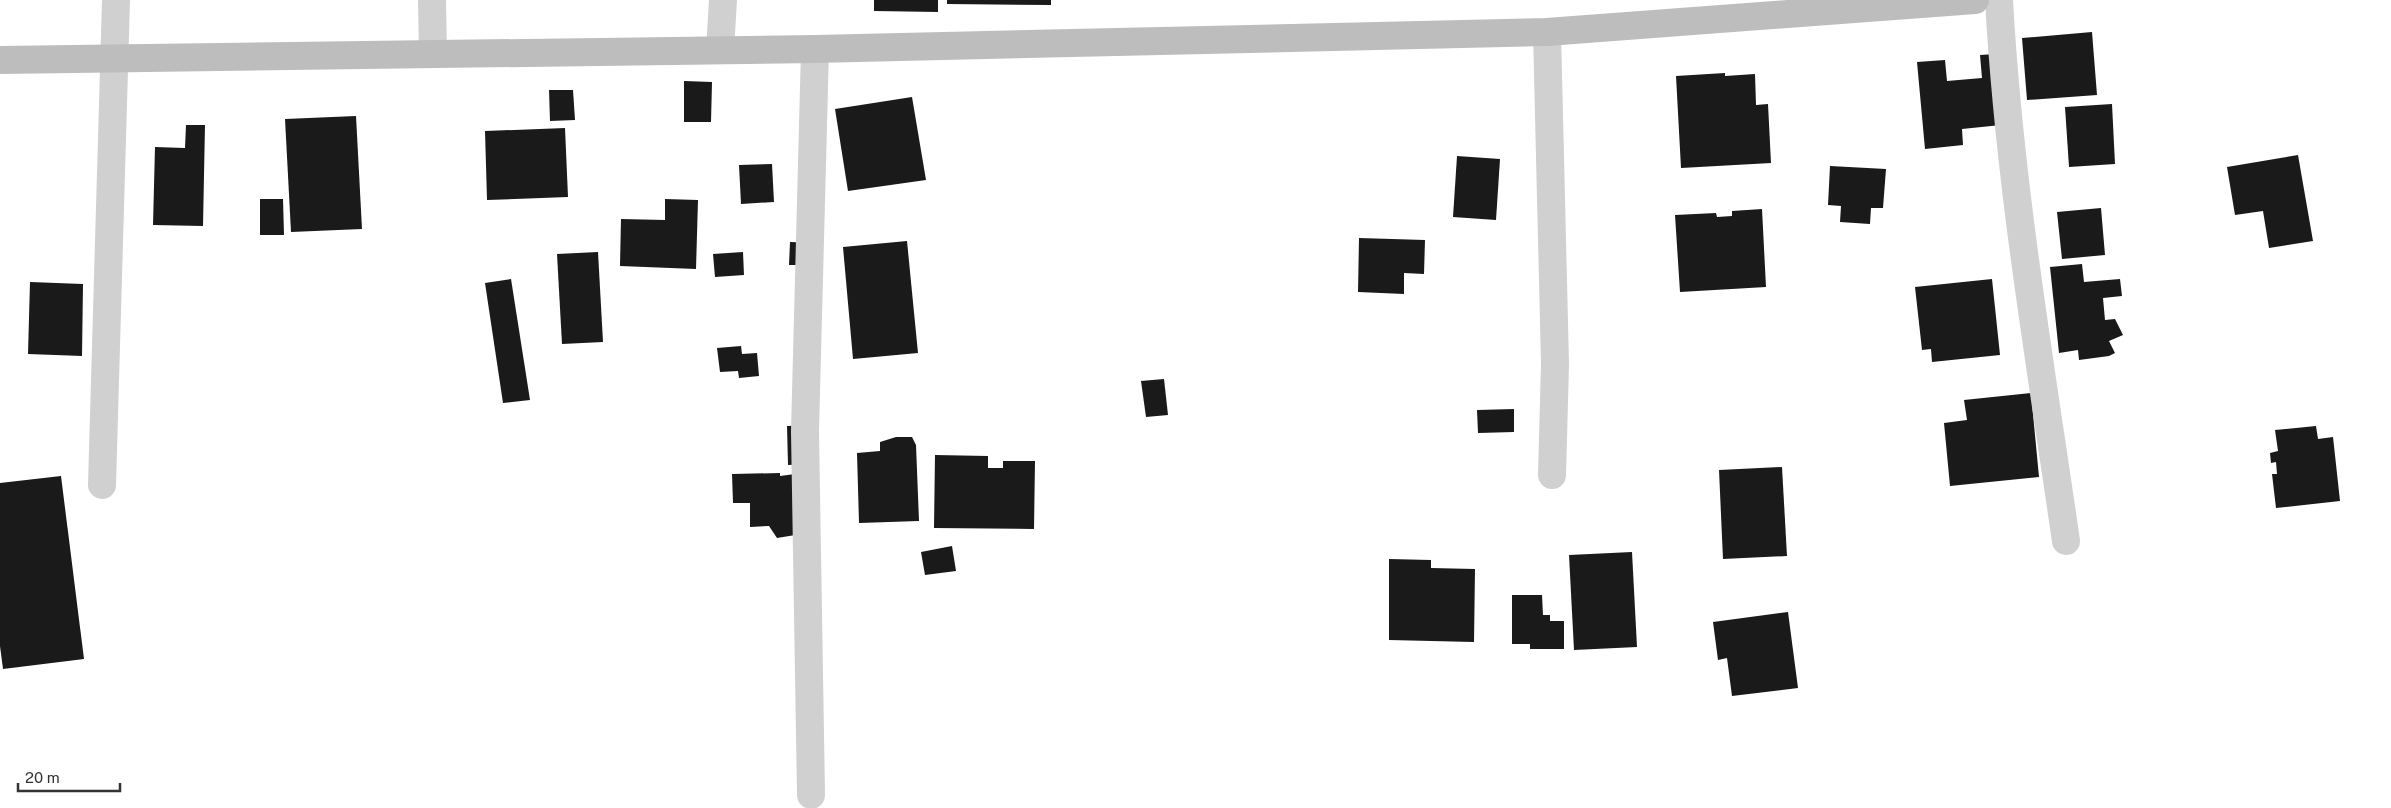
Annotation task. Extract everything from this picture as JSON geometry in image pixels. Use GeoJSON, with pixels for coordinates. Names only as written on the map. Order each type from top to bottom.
{"type":"FeatureCollection","features":[{"type":"Feature","properties":{"kind":"street"},"geometry":{"type":"LineString","coordinates":[[102,485],[116,0]]}},
{"type":"Feature","properties":{"kind":"street"},"geometry":{"type":"LineString","coordinates":[[432,0],[433,53]]}},
{"type":"Feature","properties":{"kind":"street"},"geometry":{"type":"LineString","coordinates":[[720,50],[723,0]]}},
{"type":"Feature","properties":{"kind":"street"},"geometry":{"type":"LineString","coordinates":[[0,60],[815,49],[1547,32],[1975,0]]}},
{"type":"Feature","properties":{"kind":"street"},"geometry":{"type":"LineString","coordinates":[[1999,0],[2009,143],[2028,290],[2066,541]]}},
{"type":"Feature","properties":{"kind":"street"},"geometry":{"type":"LineString","coordinates":[[1547,32],[1555,364],[1552,474]]}},
{"type":"Feature","properties":{"kind":"street"},"geometry":{"type":"LineString","coordinates":[[811,794],[805,431],[815,49]]}},
{"type":"Feature","properties":{"kind":"building"},"geometry":{"type":"Polygon","coordinates":[[[874,0],[938,0],[938,12],[874,11],[874,0]]]}},
{"type":"Feature","properties":{"kind":"building"},"geometry":{"type":"Polygon","coordinates":[[[947,0],[1051,0],[1051,5],[947,4],[947,0]]]}},
{"type":"Feature","properties":{"kind":"building"},"geometry":{"type":"Polygon","coordinates":[[[2092,32],[2097,95],[2027,100],[2022,38],[2092,32]]]}},
{"type":"Feature","properties":{"kind":"building"},"geometry":{"type":"Polygon","coordinates":[[[1995,54],[2001,125],[1962,129],[1963,145],[1925,149],[1917,62],[1945,60],[1947,81],[1982,78],[1980,55],[1995,54]]]}},
{"type":"Feature","properties":{"kind":"building"},"geometry":{"type":"Polygon","coordinates":[[[1725,73],[1725,76],[1755,74],[1756,105],[1768,104],[1771,163],[1681,168],[1676,76],[1725,73]]]}},
{"type":"Feature","properties":{"kind":"building"},"geometry":{"type":"Polygon","coordinates":[[[684,81],[712,82],[711,122],[684,122],[684,81]]]}},
{"type":"Feature","properties":{"kind":"building"},"geometry":{"type":"Polygon","coordinates":[[[549,90],[573,90],[575,120],[550,121],[549,90]]]}},
{"type":"Feature","properties":{"kind":"building"},"geometry":{"type":"Polygon","coordinates":[[[912,97],[926,180],[848,191],[835,109],[912,97]]]}},
{"type":"Feature","properties":{"kind":"building"},"geometry":{"type":"Polygon","coordinates":[[[2112,104],[2115,164],[2069,167],[2065,107],[2112,104]]]}},
{"type":"Feature","properties":{"kind":"building"},"geometry":{"type":"Polygon","coordinates":[[[356,116],[362,229],[291,232],[285,119],[356,116]]]}},
{"type":"Feature","properties":{"kind":"building"},"geometry":{"type":"Polygon","coordinates":[[[186,125],[205,125],[203,226],[153,225],[155,147],[185,148],[186,125]]]}},
{"type":"Feature","properties":{"kind":"building"},"geometry":{"type":"Polygon","coordinates":[[[565,128],[568,197],[487,200],[485,131],[565,128]]]}},
{"type":"Feature","properties":{"kind":"building"},"geometry":{"type":"Polygon","coordinates":[[[2298,155],[2313,241],[2269,248],[2263,211],[2235,215],[2227,167],[2298,155]]]}},
{"type":"Feature","properties":{"kind":"building"},"geometry":{"type":"Polygon","coordinates":[[[1457,156],[1500,159],[1496,220],[1453,217],[1457,156]]]}},
{"type":"Feature","properties":{"kind":"building"},"geometry":{"type":"Polygon","coordinates":[[[772,164],[774,202],[741,204],[739,165],[772,164]]]}},
{"type":"Feature","properties":{"kind":"building"},"geometry":{"type":"Polygon","coordinates":[[[1830,166],[1886,169],[1883,208],[1871,208],[1870,224],[1840,222],[1841,206],[1828,205],[1830,166]]]}},
{"type":"Feature","properties":{"kind":"building"},"geometry":{"type":"Polygon","coordinates":[[[260,199],[283,199],[284,235],[260,235],[260,199]]]}},
{"type":"Feature","properties":{"kind":"building"},"geometry":{"type":"Polygon","coordinates":[[[665,199],[698,200],[696,269],[620,266],[621,219],[665,220],[665,199]]]}},
{"type":"Feature","properties":{"kind":"building"},"geometry":{"type":"Polygon","coordinates":[[[2101,208],[2105,255],[2062,259],[2057,212],[2101,208]]]}},
{"type":"Feature","properties":{"kind":"building"},"geometry":{"type":"Polygon","coordinates":[[[1762,209],[1766,287],[1680,292],[1675,215],[1716,213],[1717,217],[1732,216],[1732,211],[1762,209]]]}},
{"type":"Feature","properties":{"kind":"building"},"geometry":{"type":"Polygon","coordinates":[[[1359,238],[1425,240],[1424,274],[1404,273],[1404,294],[1358,292],[1359,238]]]}},
{"type":"Feature","properties":{"kind":"building"},"geometry":{"type":"Polygon","coordinates":[[[907,241],[918,353],[853,359],[843,247],[907,241]]]}},
{"type":"Feature","properties":{"kind":"building"},"geometry":{"type":"Polygon","coordinates":[[[790,242],[819,243],[818,265],[789,265],[790,242]]]}},
{"type":"Feature","properties":{"kind":"building"},"geometry":{"type":"Polygon","coordinates":[[[598,252],[603,342],[562,344],[557,254],[598,252]]]}},
{"type":"Feature","properties":{"kind":"building"},"geometry":{"type":"Polygon","coordinates":[[[743,252],[744,275],[715,277],[713,254],[743,252]]]}},
{"type":"Feature","properties":{"kind":"building"},"geometry":{"type":"Polygon","coordinates":[[[2082,264],[2084,282],[2120,279],[2122,296],[2103,298],[2105,320],[2115,319],[2123,335],[2109,341],[2115,353],[2109,356],[2079,360],[2078,350],[2059,353],[2050,267],[2082,264]]]}},
{"type":"Feature","properties":{"kind":"building"},"geometry":{"type":"Polygon","coordinates":[[[511,279],[530,400],[503,403],[485,283],[511,279]]]}},
{"type":"Feature","properties":{"kind":"building"},"geometry":{"type":"Polygon","coordinates":[[[1992,279],[2000,355],[1932,362],[1931,349],[1922,350],[1915,287],[1992,279]]]}},
{"type":"Feature","properties":{"kind":"building"},"geometry":{"type":"Polygon","coordinates":[[[30,282],[83,284],[82,356],[28,354],[30,282]]]}},
{"type":"Feature","properties":{"kind":"building"},"geometry":{"type":"Polygon","coordinates":[[[741,346],[742,354],[757,353],[759,376],[739,378],[738,371],[720,372],[717,348],[741,346]]]}},
{"type":"Feature","properties":{"kind":"building"},"geometry":{"type":"Polygon","coordinates":[[[1164,379],[1168,415],[1146,417],[1141,381],[1164,379]]]}},
{"type":"Feature","properties":{"kind":"building"},"geometry":{"type":"Polygon","coordinates":[[[2031,393],[2039,477],[1950,486],[1944,423],[1967,420],[1964,400],[2031,393]]]}},
{"type":"Feature","properties":{"kind":"building"},"geometry":{"type":"Polygon","coordinates":[[[1514,409],[1514,432],[1478,433],[1477,410],[1514,409]]]}},
{"type":"Feature","properties":{"kind":"building"},"geometry":{"type":"Polygon","coordinates":[[[809,425],[810,464],[788,465],[787,426],[809,425]]]}},
{"type":"Feature","properties":{"kind":"building"},"geometry":{"type":"Polygon","coordinates":[[[2316,426],[2318,439],[2333,437],[2340,501],[2276,508],[2272,474],[2277,474],[2276,462],[2271,463],[2270,453],[2278,451],[2275,430],[2316,426]]]}},
{"type":"Feature","properties":{"kind":"building"},"geometry":{"type":"Polygon","coordinates":[[[896,437],[912,437],[916,445],[919,521],[859,523],[857,453],[880,451],[880,442],[896,437]]]}},
{"type":"Feature","properties":{"kind":"building"},"geometry":{"type":"Polygon","coordinates":[[[935,455],[988,456],[988,468],[1003,468],[1003,461],[1035,461],[1034,529],[934,528],[935,455]]]}},
{"type":"Feature","properties":{"kind":"building"},"geometry":{"type":"Polygon","coordinates":[[[1782,467],[1787,556],[1723,559],[1719,470],[1782,467]]]}},
{"type":"Feature","properties":{"kind":"building"},"geometry":{"type":"Polygon","coordinates":[[[780,473],[780,476],[795,474],[814,532],[777,538],[769,526],[750,527],[750,503],[733,503],[732,474],[780,473]]]}},
{"type":"Feature","properties":{"kind":"building"},"geometry":{"type":"Polygon","coordinates":[[[61,476],[84,659],[3,669],[0,646],[0,483],[61,476]]]}},
{"type":"Feature","properties":{"kind":"building"},"geometry":{"type":"Polygon","coordinates":[[[952,546],[956,571],[925,575],[921,552],[952,546]]]}},
{"type":"Feature","properties":{"kind":"building"},"geometry":{"type":"Polygon","coordinates":[[[1632,552],[1637,647],[1574,650],[1569,555],[1632,552]]]}},
{"type":"Feature","properties":{"kind":"building"},"geometry":{"type":"Polygon","coordinates":[[[1389,559],[1431,560],[1431,568],[1475,569],[1474,642],[1389,640],[1389,559]]]}},
{"type":"Feature","properties":{"kind":"building"},"geometry":{"type":"Polygon","coordinates":[[[1512,595],[1542,595],[1543,615],[1550,615],[1550,621],[1564,621],[1564,649],[1530,649],[1530,644],[1512,644],[1512,595]]]}},
{"type":"Feature","properties":{"kind":"building"},"geometry":{"type":"Polygon","coordinates":[[[1788,612],[1798,688],[1732,696],[1727,658],[1718,660],[1713,622],[1788,612]]]}}]}
